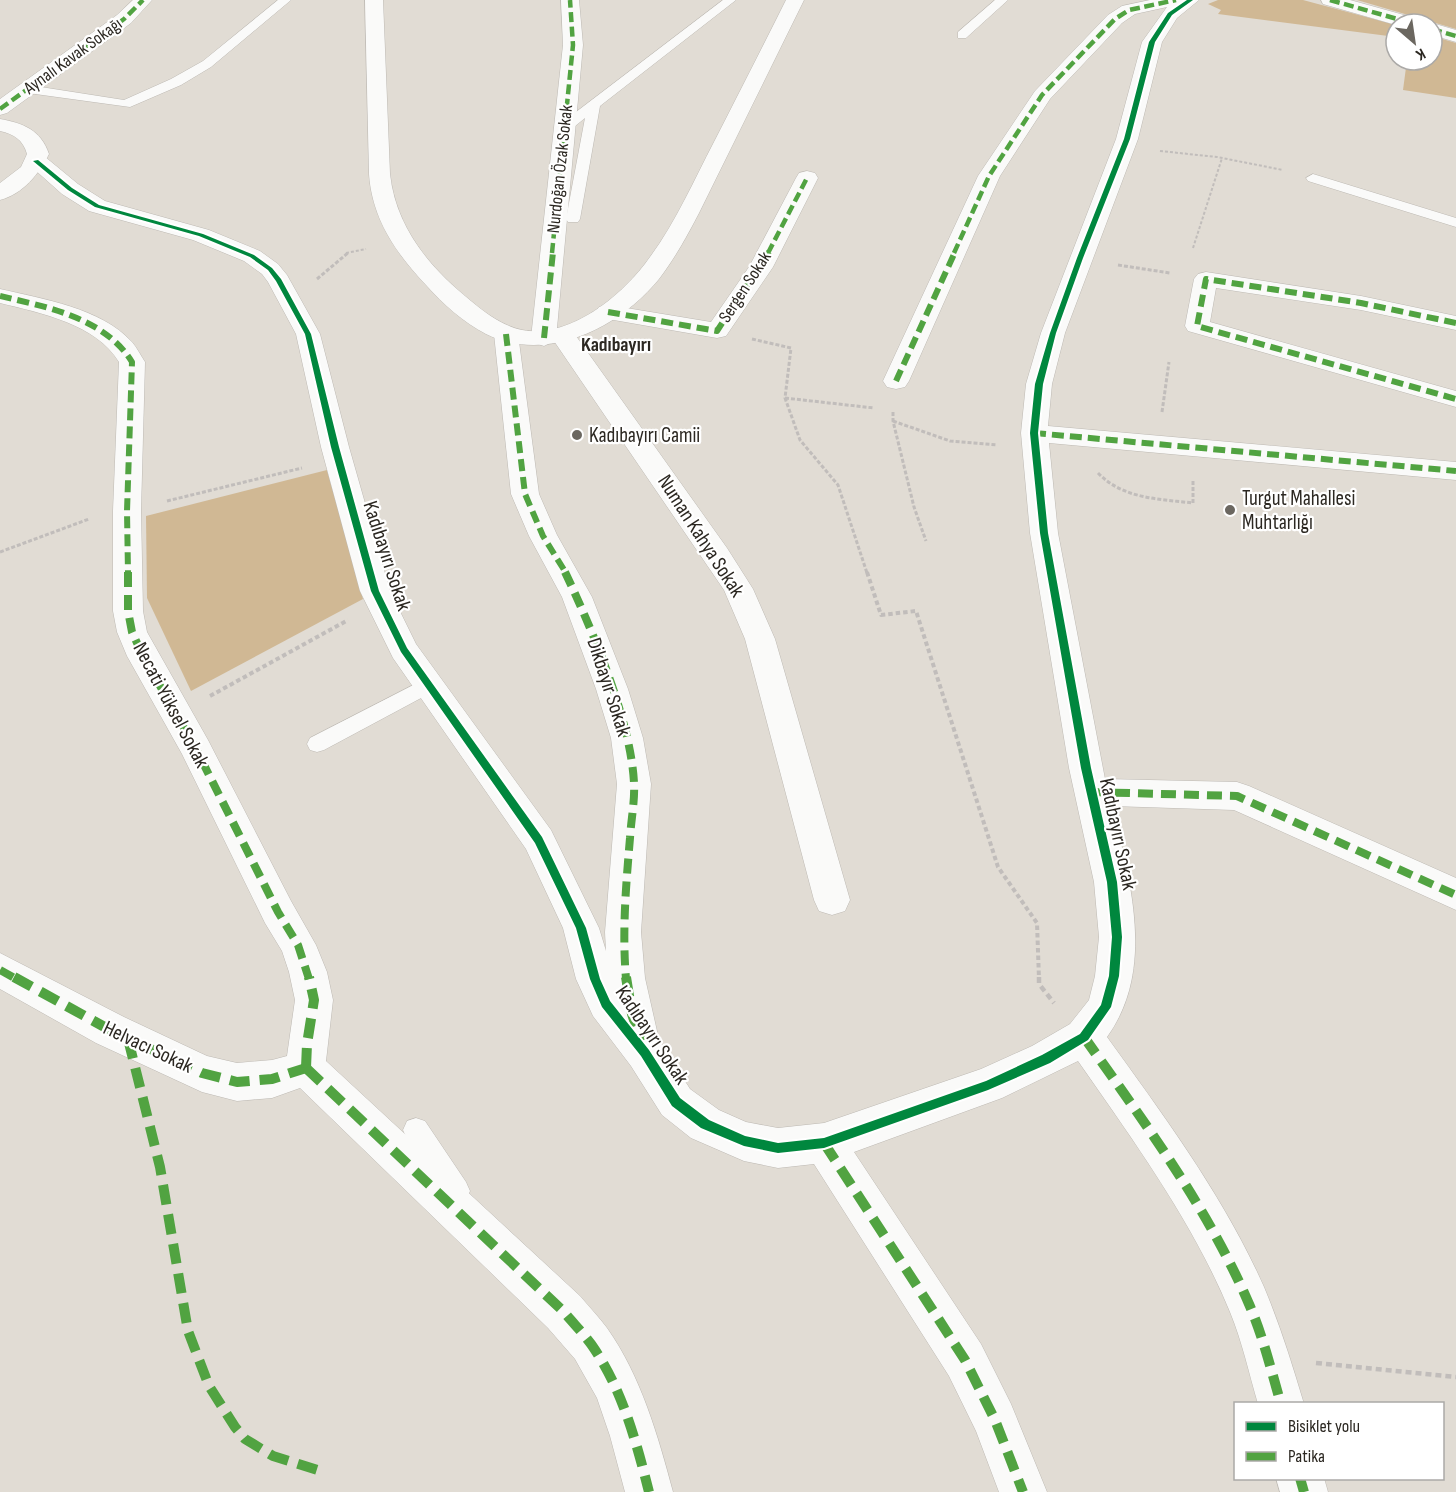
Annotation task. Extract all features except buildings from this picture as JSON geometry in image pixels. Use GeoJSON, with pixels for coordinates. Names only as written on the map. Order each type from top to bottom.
{"type":"FeatureCollection","features":[{"type":"Feature","properties":{"kind":"street","name":"Aynalı Kavak Sokağı"},"geometry":{"type":"LineString","coordinates":[[0,109],[124,19],[143,0]]}},
{"type":"Feature","properties":{"kind":"street"},"geometry":{"type":"LineString","coordinates":[[374,0],[376,114],[381,190],[389,218],[401,241],[419,264],[457,303],[487,324],[506,334],[553,336],[591,323],[640,285],[693,203],[795,0]]}},
{"type":"Feature","properties":{"kind":"street","name":"Nurdoğan Özak Sokak"},"geometry":{"type":"LineString","coordinates":[[553,336],[564,128],[573,45],[570,0]]}},
{"type":"Feature","properties":{"kind":"street"},"geometry":{"type":"LineString","coordinates":[[896,381],[989,176],[1042,95],[1115,19],[1129,10],[1176,0]]}},
{"type":"Feature","properties":{"kind":"street","name":"Kadıbayırı Sokak"},"geometry":{"type":"LineString","coordinates":[[36,161],[70,189],[97,206],[201,235],[252,256],[270,269],[292,301],[308,334],[338,459],[380,602],[404,650],[539,840],[581,928],[595,979],[606,1004],[645,1053],[676,1102],[705,1124],[744,1141],[778,1148],[824,1143],[988,1085],[1046,1059],[1084,1037],[1106,1007],[1114,976],[1118,937],[1112,882],[1092,792],[1044,533],[1035,441],[1039,384],[1053,333],[1124,147],[1152,42],[1170,14],[1190,0]]}},
{"type":"Feature","properties":{"kind":"street"},"geometry":{"type":"LineString","coordinates":[[1330,0],[1384,15]]}},
{"type":"Feature","properties":{"kind":"street"},"geometry":{"type":"LineString","coordinates":[[0,125],[23,131],[36,146],[36,161],[30,171],[0,193]]}},
{"type":"Feature","properties":{"kind":"street","name":"Sergen Sokak"},"geometry":{"type":"LineString","coordinates":[[608,312],[717,331],[762,267],[807,178]]}},
{"type":"Feature","properties":{"kind":"street"},"geometry":{"type":"LineString","coordinates":[[1456,323],[1362,303],[1195,278],[1197,326],[1456,399]]}},
{"type":"Feature","properties":{"kind":"street","name":"Necati Yüksel Sokak"},"geometry":{"type":"LineString","coordinates":[[0,296],[63,314],[101,330],[127,351],[133,374],[127,511],[128,611],[132,632],[143,656],[190,738],[278,912],[298,945],[308,972],[314,1000],[307,1044],[306,1068]]}},
{"type":"Feature","properties":{"kind":"street","name":"Dikbayır Sokak"},"geometry":{"type":"LineString","coordinates":[[506,334],[525,494],[543,536],[577,597],[612,689],[627,738],[634,784],[623,932],[626,978],[632,1014],[645,1053]]}},
{"type":"Feature","properties":{"kind":"street","name":"Numan Kahya Sokak"},"geometry":{"type":"LineString","coordinates":[[553,336],[717,555],[738,589],[760,639],[832,900]]}},
{"type":"Feature","properties":{"kind":"street"},"geometry":{"type":"LineString","coordinates":[[1035,441],[1157,444],[1456,471]]}},
{"type":"Feature","properties":{"kind":"street"},"geometry":{"type":"LineString","coordinates":[[1092,792],[1238,796],[1456,895]]}},
{"type":"Feature","properties":{"kind":"street","name":"Helvacı Sokak"},"geometry":{"type":"LineString","coordinates":[[0,970],[110,1030],[202,1073],[237,1082],[272,1079],[306,1068]]}},
{"type":"Feature","properties":{"kind":"street"},"geometry":{"type":"LineString","coordinates":[[1084,1037],[1172,1162],[1214,1235],[1244,1292],[1280,1402]]}},
{"type":"Feature","properties":{"kind":"street"},"geometry":{"type":"LineString","coordinates":[[306,1068],[564,1312],[593,1346],[615,1384],[635,1436],[649,1492]]}},
{"type":"Feature","properties":{"kind":"street"},"geometry":{"type":"LineString","coordinates":[[824,1143],[965,1360],[996,1420],[1023,1492]]}},
{"type":"Feature","properties":{"kind":"lane"},"geometry":{"type":"LineString","coordinates":[[28,89],[125,104],[176,82],[207,64],[285,0]]}},
{"type":"Feature","properties":{"kind":"lane"},"geometry":{"type":"LineString","coordinates":[[564,128],[730,0]]}},
{"type":"Feature","properties":{"kind":"lane"},"geometry":{"type":"LineString","coordinates":[[962,34],[1002,0]]}},
{"type":"Feature","properties":{"kind":"lane"},"geometry":{"type":"LineString","coordinates":[[573,219],[594,105]]}},
{"type":"Feature","properties":{"kind":"lane"},"geometry":{"type":"LineString","coordinates":[[1313,178],[1456,223]]}},
{"type":"Feature","properties":{"kind":"lane"},"geometry":{"type":"LineString","coordinates":[[317,744],[429,686]]}},
{"type":"Feature","properties":{"kind":"lane"},"geometry":{"type":"LineString","coordinates":[[416,1130],[492,1244]]}},
{"type":"Feature","properties":{"kind":"path"},"geometry":{"type":"LineString","coordinates":[[1124,147],[1222,158],[1276,168],[1313,178]]}},
{"type":"Feature","properties":{"kind":"path"},"geometry":{"type":"LineString","coordinates":[[1080,258],[1195,278],[1222,158]]}},
{"type":"Feature","properties":{"kind":"path"},"geometry":{"type":"LineString","coordinates":[[292,301],[348,252],[401,241]]}},
{"type":"Feature","properties":{"kind":"path"},"geometry":{"type":"LineString","coordinates":[[717,331],[791,348],[785,398],[800,440],[838,485],[881,615],[916,611],[998,867],[1036,923],[1039,984],[1084,1037]]}},
{"type":"Feature","properties":{"kind":"path"},"geometry":{"type":"LineString","coordinates":[[1157,444],[1169,362]]}},
{"type":"Feature","properties":{"kind":"path"},"geometry":{"type":"LineString","coordinates":[[896,381],[893,422],[912,499],[926,541]]}},
{"type":"Feature","properties":{"kind":"path"},"geometry":{"type":"LineString","coordinates":[[785,398],[893,410]]}},
{"type":"Feature","properties":{"kind":"path"},"geometry":{"type":"LineString","coordinates":[[893,422],[950,441],[1035,441],[1083,458],[1094,466],[1100,477],[1125,492],[1193,503]]}},
{"type":"Feature","properties":{"kind":"path"},"geometry":{"type":"LineString","coordinates":[[0,552],[84,520],[338,459]]}},
{"type":"Feature","properties":{"kind":"path"},"geometry":{"type":"LineString","coordinates":[[190,738],[212,729],[201,700],[380,602]]}},
{"type":"Feature","properties":{"kind":"path"},"geometry":{"type":"LineString","coordinates":[[1268,1359],[1456,1377]]}},
{"type":"Feature","properties":{"kind":"shaded area"},"geometry":{"type":"Polygon","coordinates":[[[1218,0],[1303,0],[1384,22],[1384,35],[1218,14],[1221,10],[1208,4],[1218,0]]]}},
{"type":"Feature","properties":{"kind":"shaded area"},"geometry":{"type":"Polygon","coordinates":[[[1357,0],[1456,0],[1456,29],[1444,25],[1444,12],[1398,12],[1357,0]]]}},
{"type":"Feature","properties":{"kind":"shaded area"},"geometry":{"type":"Polygon","coordinates":[[[1444,40],[1456,43],[1456,98],[1403,90],[1405,72],[1444,72],[1444,40]]]}},
{"type":"Feature","properties":{"kind":"shaded area"},"geometry":{"type":"Polygon","coordinates":[[[327,470],[363,599],[191,691],[147,598],[146,516],[327,470]]]}},
{"type":"Feature","properties":{"kind":"marked path"},"geometry":{"type":"LineString","coordinates":[[0,109],[124,19],[143,0]]}},
{"type":"Feature","properties":{"kind":"marked path"},"geometry":{"type":"LineString","coordinates":[[544,338],[573,45],[570,0]]}},
{"type":"Feature","properties":{"kind":"marked path"},"geometry":{"type":"LineString","coordinates":[[896,381],[989,176],[1042,95],[1115,19],[1129,10],[1176,0]]}},
{"type":"Feature","properties":{"kind":"marked path"},"geometry":{"type":"LineString","coordinates":[[1330,0],[1384,15]]}},
{"type":"Feature","properties":{"kind":"marked path"},"geometry":{"type":"LineString","coordinates":[[1444,32],[1456,36]]}},
{"type":"Feature","properties":{"kind":"marked path"},"geometry":{"type":"LineString","coordinates":[[608,312],[717,331],[761,267],[807,178]]}},
{"type":"Feature","properties":{"kind":"marked path"},"geometry":{"type":"LineString","coordinates":[[1456,323],[1361,303],[1206,279],[1197,326],[1456,399]]}},
{"type":"Feature","properties":{"kind":"marked path"},"geometry":{"type":"LineString","coordinates":[[0,296],[75,317],[110,336],[123,348],[132,362],[127,511],[128,611],[132,632],[143,656],[196,749],[278,912],[298,945],[308,972],[314,1000],[307,1044],[306,1068]]}},
{"type":"Feature","properties":{"kind":"marked path"},"geometry":{"type":"LineString","coordinates":[[506,334],[525,494],[543,536],[577,597],[612,689],[627,738],[634,784],[623,932],[626,978],[632,1014],[641,1041]]}},
{"type":"Feature","properties":{"kind":"marked path"},"geometry":{"type":"LineString","coordinates":[[1034,433],[1456,471]]}},
{"type":"Feature","properties":{"kind":"marked path"},"geometry":{"type":"LineString","coordinates":[[1092,792],[1237,796],[1456,895]]}},
{"type":"Feature","properties":{"kind":"marked path"},"geometry":{"type":"LineString","coordinates":[[0,970],[110,1030],[202,1073],[237,1082],[272,1079],[306,1068]]}},
{"type":"Feature","properties":{"kind":"marked path"},"geometry":{"type":"LineString","coordinates":[[1084,1037],[1169,1161],[1226,1257],[1255,1318],[1280,1402]]}},
{"type":"Feature","properties":{"kind":"marked path"},"geometry":{"type":"LineString","coordinates":[[128,1039],[160,1167],[188,1331],[209,1386],[240,1434],[254,1446],[273,1456],[324,1472]]}},
{"type":"Feature","properties":{"kind":"marked path"},"geometry":{"type":"LineString","coordinates":[[306,1068],[564,1312],[587,1339],[604,1365],[621,1400],[634,1436],[649,1492]]}},
{"type":"Feature","properties":{"kind":"marked path"},"geometry":{"type":"LineString","coordinates":[[824,1143],[965,1360],[995,1420],[1023,1492]]}},
{"type":"Feature","properties":{"kind":"marked path"},"geometry":{"type":"LineString","coordinates":[[1301,1480],[1304,1492]]}},
{"type":"Feature","properties":{"kind":"cycle path"},"geometry":{"type":"LineString","coordinates":[[36,161],[70,189],[97,206],[201,235],[252,256],[270,269],[279,280],[308,334],[335,447],[375,591],[404,650],[539,840],[581,928],[595,979],[606,1004],[645,1053],[676,1102],[705,1124],[744,1141],[778,1148],[824,1143],[988,1085],[1046,1059],[1084,1037],[1106,1007],[1114,976],[1117,937],[1112,882],[1086,768],[1044,533],[1034,433],[1039,384],[1053,333],[1127,139],[1152,42],[1170,14],[1190,0]]}},
{"type":"Feature","properties":{"kind":"place","name":"Kadıbayırı Camii"},"geometry":{"type":"Point","coordinates":[577,435]}},
{"type":"Feature","properties":{"kind":"place","name":"Turgut Mahallesi Muhtarlığı"},"geometry":{"type":"Point","coordinates":[1230,510]}},
{"type":"Feature","properties":{"kind":"district","name":"Kadıbayırı"},"geometry":{"type":"Point","coordinates":[616,345]}}]}
